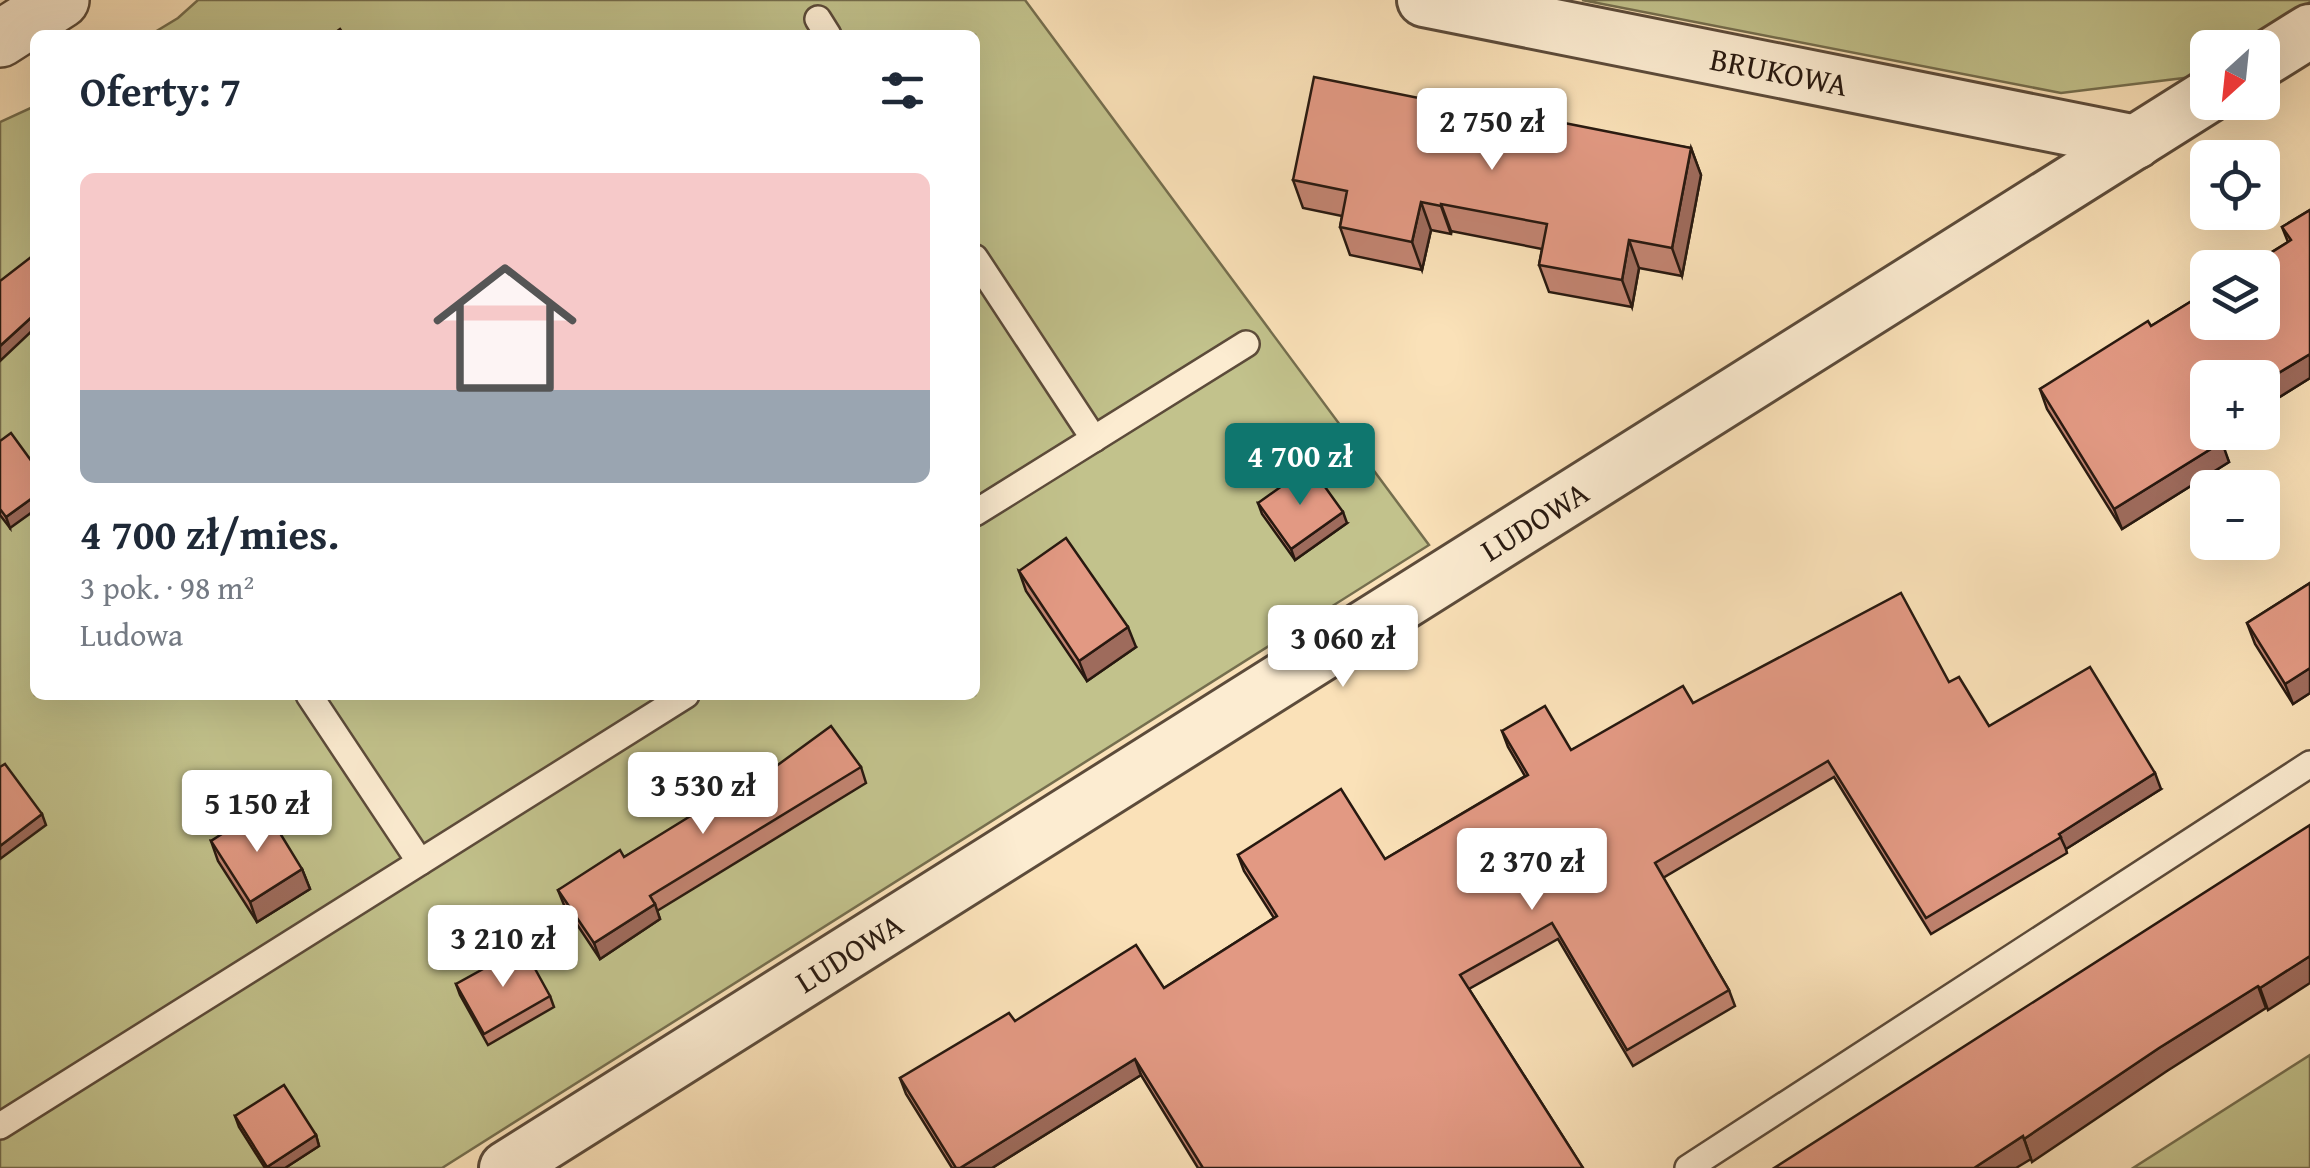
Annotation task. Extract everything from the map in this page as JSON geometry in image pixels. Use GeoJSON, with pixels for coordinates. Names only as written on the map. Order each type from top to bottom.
{"type":"FeatureCollection","features":[{"type":"Feature","properties":{"kind":"street"},"geometry":{"type":"LineString","coordinates":[[0,38],[61,0]]}},
{"type":"Feature","properties":{"kind":"street","name":"BRUKOWA"},"geometry":{"type":"LineString","coordinates":[[1424,0],[2136,142]]}},
{"type":"Feature","properties":{"kind":"street"},"geometry":{"type":"LineString","coordinates":[[2280,50],[2310,31]]}},
{"type":"Feature","properties":{"kind":"street","name":"LUDOWA"},"geometry":{"type":"LineString","coordinates":[[506,1168],[2190,108]]}},
{"type":"Feature","properties":{"kind":"lane"},"geometry":{"type":"LineString","coordinates":[[980,266],[1094,439]]}},
{"type":"Feature","properties":{"kind":"lane"},"geometry":{"type":"LineString","coordinates":[[980,511],[1246,344]]}},
{"type":"Feature","properties":{"kind":"lane"},"geometry":{"type":"LineString","coordinates":[[312,700],[420,862]]}},
{"type":"Feature","properties":{"kind":"lane"},"geometry":{"type":"LineString","coordinates":[[0,1126],[678,700]]}},
{"type":"Feature","properties":{"kind":"lane"},"geometry":{"type":"LineString","coordinates":[[1688,1168],[2310,764]]}},
{"type":"Feature","properties":{"kind":"green space"},"geometry":{"type":"Polygon","coordinates":[[[198,0],[1025,0],[1429,545],[442,1168],[0,1168],[0,122],[30,108],[30,700],[980,700],[980,30],[158,30],[198,0]]]}},
{"type":"Feature","properties":{"kind":"green space"},"geometry":{"type":"Polygon","coordinates":[[[1582,0],[2310,0],[2266,30],[2190,30],[2190,77],[2061,93],[1582,0]]]}},
{"type":"Feature","properties":{"kind":"green space"},"geometry":{"type":"Polygon","coordinates":[[[2310,1055],[2310,1168],[2133,1168],[2310,1055]]]}},
{"type":"Feature","properties":{"kind":"building"},"geometry":{"type":"Polygon","coordinates":[[[1314,77],[1691,148],[1672,248],[1629,240],[1622,280],[1539,265],[1547,224],[1441,204],[1421,202],[1412,242],[1340,227],[1347,191],[1293,180],[1314,77]]]}},
{"type":"Feature","properties":{"kind":"building"},"geometry":{"type":"Polygon","coordinates":[[[2310,210],[2310,354],[2280,372],[2280,360],[2190,360],[2190,450],[2209,450],[2114,509],[2040,389],[2148,321],[2151,326],[2190,302],[2190,340],[2280,340],[2280,250],[2275,250],[2291,240],[2282,227],[2310,210]]]}},
{"type":"Feature","properties":{"kind":"building"},"geometry":{"type":"Polygon","coordinates":[[[30,258],[30,319],[0,346],[0,281],[30,258]]]}},
{"type":"Feature","properties":{"kind":"building"},"geometry":{"type":"Polygon","coordinates":[[[11,433],[30,459],[30,500],[6,517],[0,509],[0,441],[11,433]]]}},
{"type":"Feature","properties":{"kind":"building"},"geometry":{"type":"Polygon","coordinates":[[[1310,466],[1343,512],[1291,549],[1258,503],[1310,466]]]}},
{"type":"Feature","properties":{"kind":"building"},"geometry":{"type":"Polygon","coordinates":[[[1066,538],[1128,627],[1079,661],[1019,571],[1066,538]]]}},
{"type":"Feature","properties":{"kind":"building"},"geometry":{"type":"Polygon","coordinates":[[[2310,583],[2310,668],[2285,684],[2247,623],[2310,583]]]}},
{"type":"Feature","properties":{"kind":"building"},"geometry":{"type":"Polygon","coordinates":[[[1901,593],[1949,682],[1959,677],[1989,726],[2090,667],[2155,773],[2059,834],[2061,837],[1926,918],[1828,761],[1655,863],[1729,990],[1627,1050],[1552,923],[1460,975],[1583,1168],[1203,1168],[1135,1059],[956,1168],[900,1078],[1009,1013],[1015,1021],[1136,945],[1164,988],[1277,916],[1238,855],[1341,789],[1385,859],[1528,775],[1502,731],[1545,706],[1571,750],[1683,686],[1693,703],[1901,593]]]}},
{"type":"Feature","properties":{"kind":"building"},"geometry":{"type":"Polygon","coordinates":[[[831,726],[861,767],[650,896],[655,904],[594,943],[558,890],[620,850],[624,857],[731,791],[734,797],[831,726]]]}},
{"type":"Feature","properties":{"kind":"building"},"geometry":{"type":"Polygon","coordinates":[[[5,764],[42,814],[0,846],[0,767],[5,764]]]}},
{"type":"Feature","properties":{"kind":"building"},"geometry":{"type":"Polygon","coordinates":[[[264,807],[302,869],[250,902],[211,841],[264,807]]]}},
{"type":"Feature","properties":{"kind":"building"},"geometry":{"type":"Polygon","coordinates":[[[2310,825],[2310,956],[2260,988],[2159,1048],[1974,1168],[1774,1168],[2310,825]]]}},
{"type":"Feature","properties":{"kind":"building"},"geometry":{"type":"Polygon","coordinates":[[[523,947],[550,996],[484,1034],[456,984],[523,947]]]}},
{"type":"Feature","properties":{"kind":"building"},"geometry":{"type":"Polygon","coordinates":[[[284,1085],[316,1135],[267,1167],[235,1116],[284,1085]]]}}]}
